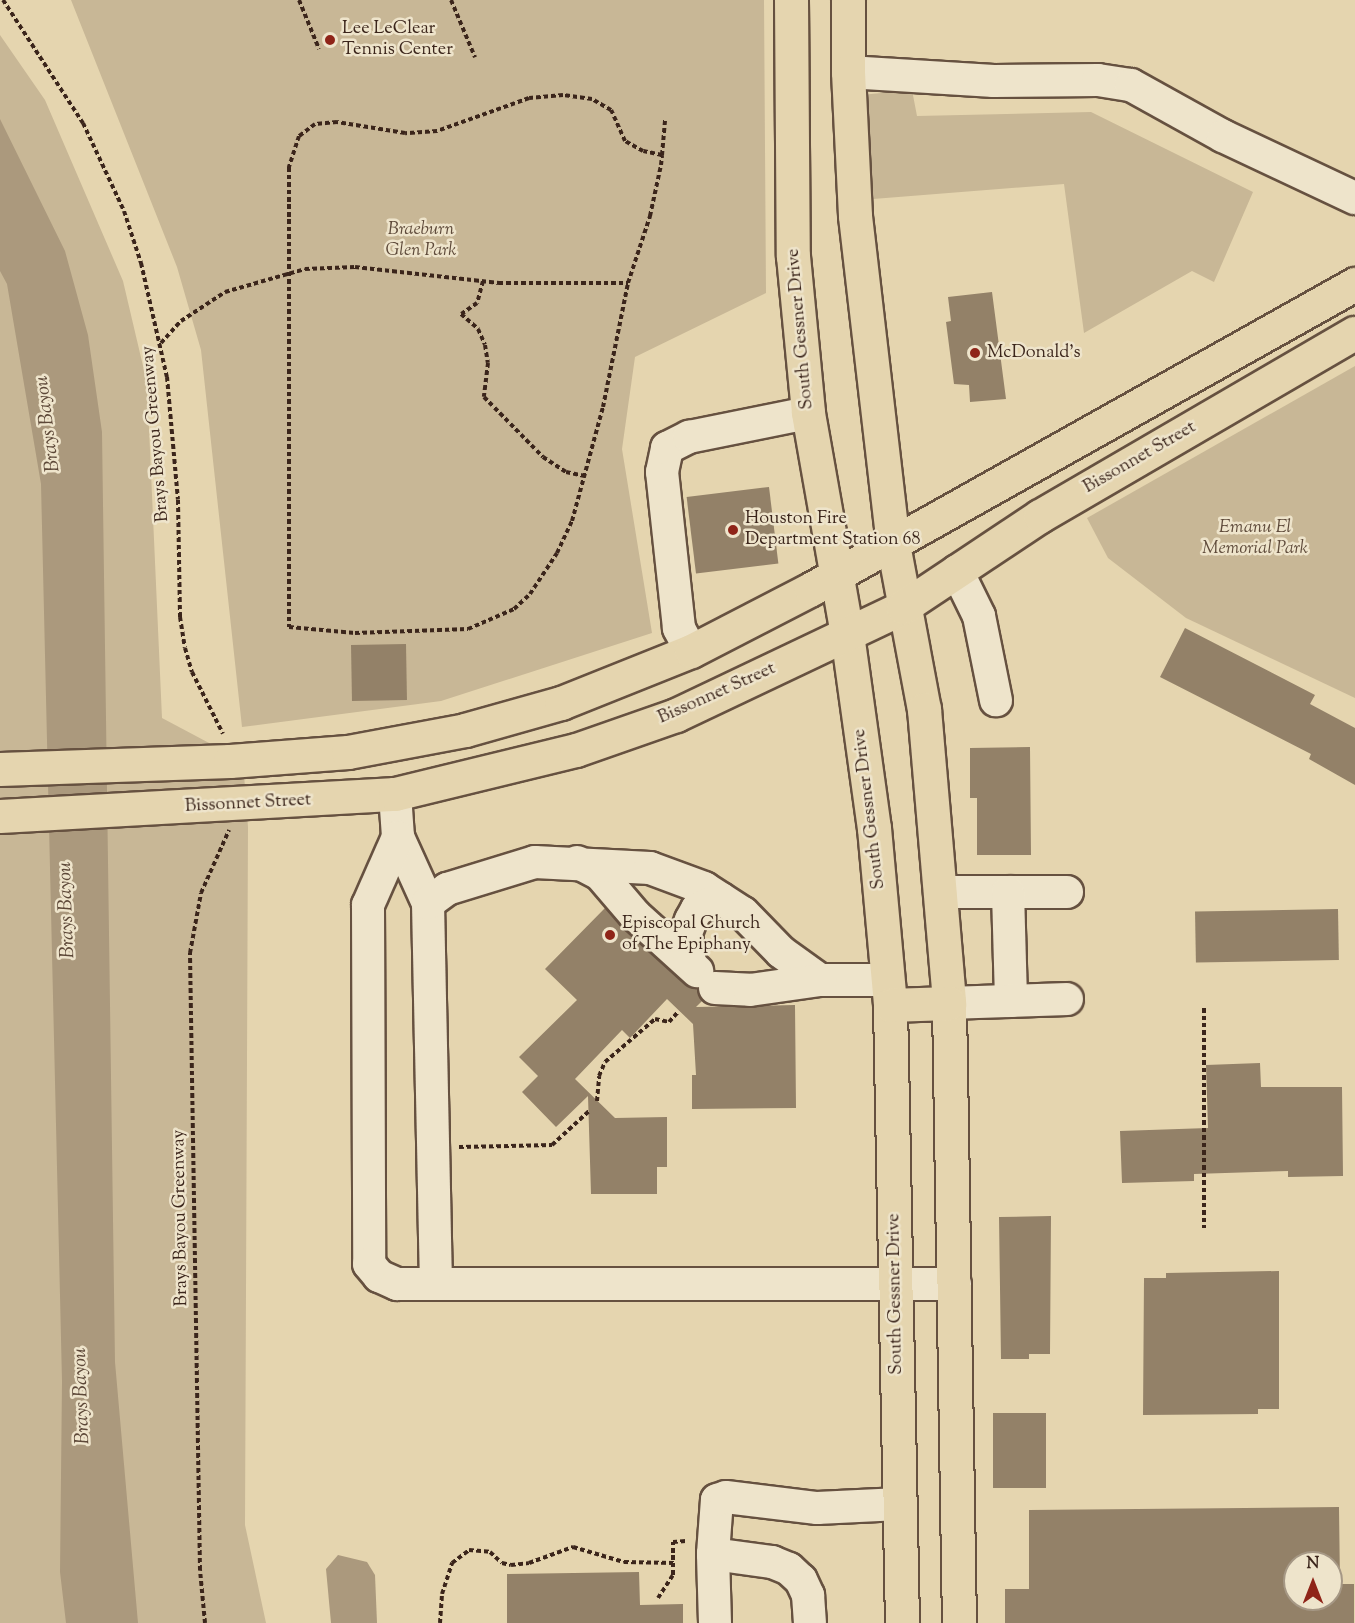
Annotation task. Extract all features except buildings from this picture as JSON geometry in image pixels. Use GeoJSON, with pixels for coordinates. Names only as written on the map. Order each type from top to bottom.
{"type":"FeatureCollection","features":[{"type":"Feature","properties":{"kind":"main road","name":"South Gessner Drive"},"geometry":{"type":"LineString","coordinates":[[791,0],[793,256],[808,413],[847,634],[874,828],[889,992],[902,1623]]}},
{"type":"Feature","properties":{"kind":"main road"},"geometry":{"type":"LineString","coordinates":[[848,0],[848,72],[855,216],[893,544],[903,607],[924,708],[949,1003],[956,1284],[958,1623]]}},
{"type":"Feature","properties":{"kind":"main road"},"geometry":{"type":"LineString","coordinates":[[0,769],[220,750],[348,753],[465,730],[561,703],[691,651],[836,576],[1253,344],[1355,284]]}},
{"type":"Feature","properties":{"kind":"main road","name":"Bissonnet Street"},"geometry":{"type":"LineString","coordinates":[[0,816],[223,813],[395,794],[480,776],[576,750],[676,715],[903,607],[1040,516],[1355,333]]}},
{"type":"Feature","properties":{"kind":"main road"},"geometry":{"type":"LineString","coordinates":[[1253,344],[1273,381]]}},
{"type":"Feature","properties":{"kind":"main road"},"geometry":{"type":"LineString","coordinates":[[465,730],[480,776]]}},
{"type":"Feature","properties":{"kind":"main road"},"geometry":{"type":"LineString","coordinates":[[889,992],[949,1003]]}},
{"type":"Feature","properties":{"kind":"lane"},"geometry":{"type":"LineString","coordinates":[[848,72],[994,81],[1098,80],[1131,85],[1223,136],[1355,198]]}},
{"type":"Feature","properties":{"kind":"lane"},"geometry":{"type":"LineString","coordinates":[[691,651],[679,628],[662,472],[667,448],[688,437],[808,413]]}},
{"type":"Feature","properties":{"kind":"lane"},"geometry":{"type":"LineString","coordinates":[[957,571],[979,616],[996,700]]}},
{"type":"Feature","properties":{"kind":"lane"},"geometry":{"type":"LineString","coordinates":[[395,794],[398,837],[428,903],[436,1284]]}},
{"type":"Feature","properties":{"kind":"lane"},"geometry":{"type":"LineString","coordinates":[[398,837],[368,905],[369,1264],[380,1276],[397,1284],[956,1284]]}},
{"type":"Feature","properties":{"kind":"lane"},"geometry":{"type":"LineString","coordinates":[[428,903],[447,889],[535,862],[577,862],[650,868],[704,888],[743,913],[797,965],[820,980]]}},
{"type":"Feature","properties":{"kind":"lane"},"geometry":{"type":"LineString","coordinates":[[577,862],[600,874],[635,915],[701,974],[750,990],[820,980],[889,992]]}},
{"type":"Feature","properties":{"kind":"lane"},"geometry":{"type":"LineString","coordinates":[[940,892],[1067,892]]}},
{"type":"Feature","properties":{"kind":"lane"},"geometry":{"type":"LineString","coordinates":[[1008,892],[1011,1001]]}},
{"type":"Feature","properties":{"kind":"lane"},"geometry":{"type":"LineString","coordinates":[[701,974],[686,933],[697,909],[721,899]]}},
{"type":"Feature","properties":{"kind":"lane"},"geometry":{"type":"LineString","coordinates":[[949,1003],[1067,999]]}},
{"type":"Feature","properties":{"kind":"lane"},"geometry":{"type":"LineString","coordinates":[[715,1623],[712,1554],[714,1506],[721,1498],[817,1508],[900,1504]]}},
{"type":"Feature","properties":{"kind":"lane"},"geometry":{"type":"LineString","coordinates":[[712,1554],[772,1562],[789,1569],[801,1580],[808,1595],[810,1623]]}},
{"type":"Feature","properties":{"kind":"path","name":"Brays Bayou Greenway"},"geometry":{"type":"LineString","coordinates":[[3,0],[83,123],[115,192],[141,263],[161,343],[178,500],[180,617],[185,648],[220,750]]}},
{"type":"Feature","properties":{"kind":"path"},"geometry":{"type":"LineString","coordinates":[[299,0],[319,49]]}},
{"type":"Feature","properties":{"kind":"path"},"geometry":{"type":"LineString","coordinates":[[451,0],[475,57]]}},
{"type":"Feature","properties":{"kind":"path"},"geometry":{"type":"LineString","coordinates":[[662,155],[644,151],[625,141],[611,110],[592,99],[563,94],[529,98],[437,130],[405,133],[337,122],[315,124],[299,136],[289,167],[287,272],[289,627],[414,633],[468,629],[491,621],[514,609],[544,575],[572,521],[585,476],[628,283],[650,216],[662,155],[665,119]]}},
{"type":"Feature","properties":{"kind":"path"},"geometry":{"type":"LineString","coordinates":[[161,343],[181,321],[225,292],[287,272],[356,267],[483,281],[628,283]]}},
{"type":"Feature","properties":{"kind":"path"},"geometry":{"type":"LineString","coordinates":[[483,281],[477,303],[461,314],[478,329],[485,345],[488,363],[484,397],[549,462],[566,472],[585,476]]}},
{"type":"Feature","properties":{"kind":"path","name":"Brays Bayou Greenway"},"geometry":{"type":"LineString","coordinates":[[205,1623],[200,1558],[190,953],[201,893],[223,813]]}},
{"type":"Feature","properties":{"kind":"path"},"geometry":{"type":"LineString","coordinates":[[1204,1008],[1204,1228]]}},
{"type":"Feature","properties":{"kind":"path"},"geometry":{"type":"LineString","coordinates":[[597,1101],[599,1076],[605,1062],[655,1019],[669,1022],[679,1011]]}},
{"type":"Feature","properties":{"kind":"path"},"geometry":{"type":"LineString","coordinates":[[433,1147],[552,1145],[589,1111]]}},
{"type":"Feature","properties":{"kind":"path"},"geometry":{"type":"LineString","coordinates":[[440,1623],[442,1593],[452,1563],[469,1550],[490,1552],[502,1563],[511,1565],[529,1563],[573,1547],[624,1562],[674,1563]]}},
{"type":"Feature","properties":{"kind":"green space","name":"Braeburn Glen Park"},"geometry":{"type":"Polygon","coordinates":[[[71,0],[764,0],[766,293],[635,357],[622,449],[652,633],[441,701],[242,727],[201,350],[177,267],[71,0]]]}},
{"type":"Feature","properties":{"kind":"green space"},"geometry":{"type":"Polygon","coordinates":[[[0,35],[45,100],[123,281],[147,383],[162,718],[243,761],[248,827],[245,1525],[266,1623],[0,1623],[0,35]]]}},
{"type":"Feature","properties":{"kind":"green space"},"geometry":{"type":"Polygon","coordinates":[[[912,90],[917,116],[1091,112],[1253,192],[1214,282],[1192,271],[1084,333],[1064,184],[873,199],[861,95],[912,90]]]}},
{"type":"Feature","properties":{"kind":"green space","name":"Emanu El Memorial Park"},"geometry":{"type":"Polygon","coordinates":[[[1355,366],[1355,698],[1186,618],[1108,558],[1087,518],[1355,366]]]}},
{"type":"Feature","properties":{"kind":"water","name":"Brays Bayou"},"geometry":{"type":"Polygon","coordinates":[[[0,119],[65,251],[88,335],[102,432],[115,1362],[138,1623],[66,1623],[60,1572],[62,1381],[41,484],[7,284],[0,271],[0,119]]]}},
{"type":"Feature","properties":{"kind":"water"},"geometry":{"type":"Polygon","coordinates":[[[338,1555],[367,1562],[375,1575],[377,1623],[331,1623],[326,1569],[338,1555]]]}},
{"type":"Feature","properties":{"kind":"place","name":"Lee LeClear Tennis Center"},"geometry":{"type":"Point","coordinates":[330,40]}},
{"type":"Feature","properties":{"kind":"place","name":"McDonald's"},"geometry":{"type":"Point","coordinates":[975,353]}},
{"type":"Feature","properties":{"kind":"place","name":"Houston Fire Department Station 68"},"geometry":{"type":"Point","coordinates":[733,530]}},
{"type":"Feature","properties":{"kind":"place","name":"Episcopal Church of The Epiphany"},"geometry":{"type":"Point","coordinates":[610,935]}}]}
